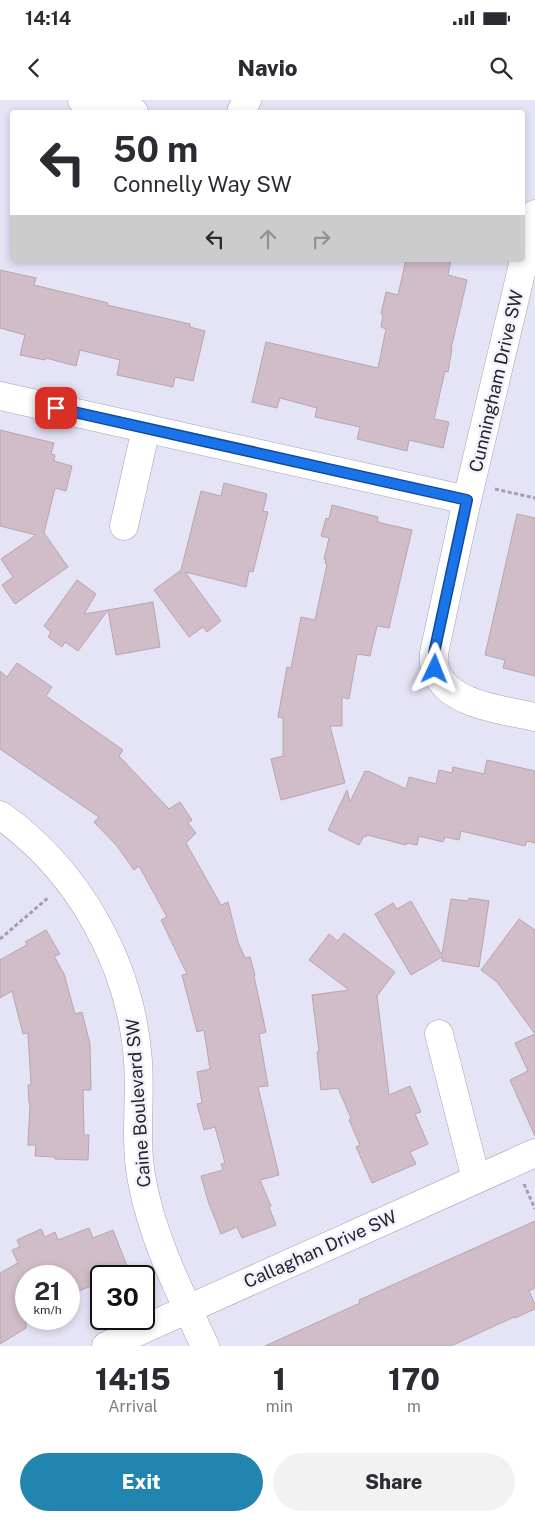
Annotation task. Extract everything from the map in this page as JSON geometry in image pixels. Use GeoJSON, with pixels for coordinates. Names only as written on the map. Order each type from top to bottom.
{"type":"FeatureCollection","features":[{"type":"Feature","properties":{"kind":"street"},"geometry":{"type":"LineString","coordinates":[[82,100],[125,110]]}},
{"type":"Feature","properties":{"kind":"street","name":"Cunningham Drive SW"},"geometry":{"type":"LineString","coordinates":[[525,256],[535,214]]}},
{"type":"Feature","properties":{"kind":"street","name":"Cunningham Drive SW"},"geometry":{"type":"LineString","coordinates":[[524,262],[467,500],[434,653],[435,669],[444,685],[460,697],[477,704],[535,717]]}},
{"type":"Feature","properties":{"kind":"street"},"geometry":{"type":"LineString","coordinates":[[0,396],[467,500]]}},
{"type":"Feature","properties":{"kind":"street"},"geometry":{"type":"LineString","coordinates":[[124,526],[146,429]]}},
{"type":"Feature","properties":{"kind":"street","name":"Caine Boulevard SW"},"geometry":{"type":"LineString","coordinates":[[0,815],[43,852],[78,894],[94,918],[120,976],[128,999],[136,1040],[139,1085],[138,1154],[145,1197],[163,1256],[205,1346]]}},
{"type":"Feature","properties":{"kind":"street"},"geometry":{"type":"LineString","coordinates":[[438,1034],[476,1179]]}},
{"type":"Feature","properties":{"kind":"street","name":"Callaghan Drive SW"},"geometry":{"type":"LineString","coordinates":[[106,1346],[535,1152]]}},
{"type":"Feature","properties":{"kind":"path"},"geometry":{"type":"LineString","coordinates":[[495,489],[535,498]]}},
{"type":"Feature","properties":{"kind":"path"},"geometry":{"type":"LineString","coordinates":[[0,939],[49,896]]}},
{"type":"Feature","properties":{"kind":"building"},"geometry":{"type":"Polygon","coordinates":[[[406,262],[451,262],[448,275],[467,280],[451,349],[448,372],[445,371],[434,419],[449,422],[443,448],[409,440],[407,451],[357,439],[360,427],[315,417],[317,408],[280,398],[277,408],[252,402],[266,342],[378,368],[386,329],[381,327],[383,314],[381,314],[386,292],[398,295],[406,262]]]}},
{"type":"Feature","properties":{"kind":"building"},"geometry":{"type":"Polygon","coordinates":[[[0,270],[36,278],[34,285],[108,303],[107,305],[190,324],[190,327],[205,331],[193,381],[175,377],[173,387],[117,375],[120,360],[80,350],[76,366],[46,358],[45,360],[20,355],[25,335],[0,328],[0,270]]]}},
{"type":"Feature","properties":{"kind":"building"},"geometry":{"type":"Polygon","coordinates":[[[0,430],[54,443],[51,454],[55,455],[54,461],[72,466],[66,491],[55,488],[44,533],[68,567],[15,604],[2,585],[13,577],[1,559],[36,535],[0,526],[0,430]]]}},
{"type":"Feature","properties":{"kind":"building"},"geometry":{"type":"Polygon","coordinates":[[[224,483],[267,494],[263,511],[268,512],[253,572],[249,571],[246,587],[185,572],[221,621],[207,632],[203,627],[189,637],[154,590],[181,570],[201,491],[221,496],[224,483]]]}},
{"type":"Feature","properties":{"kind":"building"},"geometry":{"type":"Polygon","coordinates":[[[332,505],[378,517],[377,522],[412,530],[389,628],[377,626],[370,656],[357,654],[349,699],[342,697],[342,726],[330,726],[345,783],[281,800],[271,759],[283,756],[283,718],[278,717],[287,667],[291,668],[301,617],[315,620],[327,564],[325,563],[326,559],[324,559],[329,538],[321,536],[326,518],[329,519],[332,505]]]}},
{"type":"Feature","properties":{"kind":"building"},"geometry":{"type":"Polygon","coordinates":[[[517,514],[535,518],[535,676],[503,668],[505,660],[485,655],[517,514]]]}},
{"type":"Feature","properties":{"kind":"building"},"geometry":{"type":"Polygon","coordinates":[[[77,580],[96,594],[84,614],[108,610],[78,651],[65,642],[62,647],[48,637],[51,632],[44,626],[77,580]]]}},
{"type":"Feature","properties":{"kind":"building"},"geometry":{"type":"Polygon","coordinates":[[[153,602],[160,647],[116,655],[108,610],[153,602]]]}},
{"type":"Feature","properties":{"kind":"building"},"geometry":{"type":"Polygon","coordinates":[[[17,663],[52,687],[46,696],[123,750],[119,756],[169,809],[180,802],[192,820],[188,823],[196,833],[186,843],[221,905],[228,902],[238,942],[245,958],[250,957],[255,975],[266,1032],[259,1034],[268,1086],[258,1087],[279,1175],[260,1180],[271,1206],[269,1207],[276,1225],[242,1238],[237,1227],[221,1234],[208,1201],[201,1176],[223,1170],[221,1164],[225,1163],[215,1127],[204,1130],[197,1104],[202,1103],[197,1072],[210,1069],[204,1030],[197,1032],[182,975],[187,974],[161,920],[167,917],[139,866],[134,870],[117,846],[94,822],[99,817],[0,749],[0,671],[7,677],[17,663]]]}},
{"type":"Feature","properties":{"kind":"building"},"geometry":{"type":"Polygon","coordinates":[[[487,760],[535,771],[535,843],[527,841],[525,846],[461,831],[459,840],[445,837],[443,842],[419,836],[417,845],[407,843],[406,845],[367,835],[366,837],[364,836],[359,845],[328,830],[347,790],[350,802],[365,771],[406,789],[409,777],[436,784],[439,770],[452,773],[453,767],[484,774],[487,760]]]}},
{"type":"Feature","properties":{"kind":"building"},"geometry":{"type":"Polygon","coordinates":[[[469,898],[489,901],[479,967],[442,961],[442,957],[411,975],[375,914],[393,903],[397,909],[411,901],[442,955],[451,899],[468,901],[469,898]]]}},
{"type":"Feature","properties":{"kind":"building"},"geometry":{"type":"Polygon","coordinates":[[[519,919],[535,930],[535,1034],[497,982],[481,970],[519,919]]]}},
{"type":"Feature","properties":{"kind":"building"},"geometry":{"type":"Polygon","coordinates":[[[46,930],[60,954],[54,956],[64,974],[75,1014],[82,1012],[90,1044],[91,1090],[83,1090],[84,1135],[89,1135],[88,1160],[35,1156],[36,1145],[28,1145],[30,1103],[28,1085],[31,1085],[28,1033],[23,1034],[12,991],[0,998],[0,960],[28,944],[25,942],[46,930]]]}},
{"type":"Feature","properties":{"kind":"building"},"geometry":{"type":"Polygon","coordinates":[[[344,933],[395,972],[377,996],[389,1095],[410,1086],[421,1112],[415,1114],[428,1144],[410,1152],[416,1164],[372,1183],[356,1147],[360,1145],[338,1088],[321,1090],[317,1052],[319,1051],[312,995],[349,990],[309,960],[329,934],[338,941],[344,933]]]}},
{"type":"Feature","properties":{"kind":"building"},"geometry":{"type":"Polygon","coordinates":[[[535,1034],[535,1136],[510,1080],[528,1071],[515,1043],[535,1034]]]}},
{"type":"Feature","properties":{"kind":"building"},"geometry":{"type":"Polygon","coordinates":[[[535,1221],[535,1288],[529,1291],[535,1304],[535,1309],[451,1346],[265,1346],[360,1303],[359,1300],[535,1221]]]}},
{"type":"Feature","properties":{"kind":"building"},"geometry":{"type":"Polygon","coordinates":[[[89,1228],[93,1238],[113,1230],[127,1265],[90,1265],[90,1286],[80,1291],[80,1265],[15,1265],[15,1330],[23,1330],[0,1344],[0,1273],[18,1263],[12,1250],[20,1247],[17,1240],[41,1229],[45,1237],[55,1232],[58,1240],[89,1228]]]}},
{"type":"Feature","properties":{"kind":"route"},"geometry":{"type":"LineString","coordinates":[[56,408],[467,500],[434,653],[435,669]]}}]}
